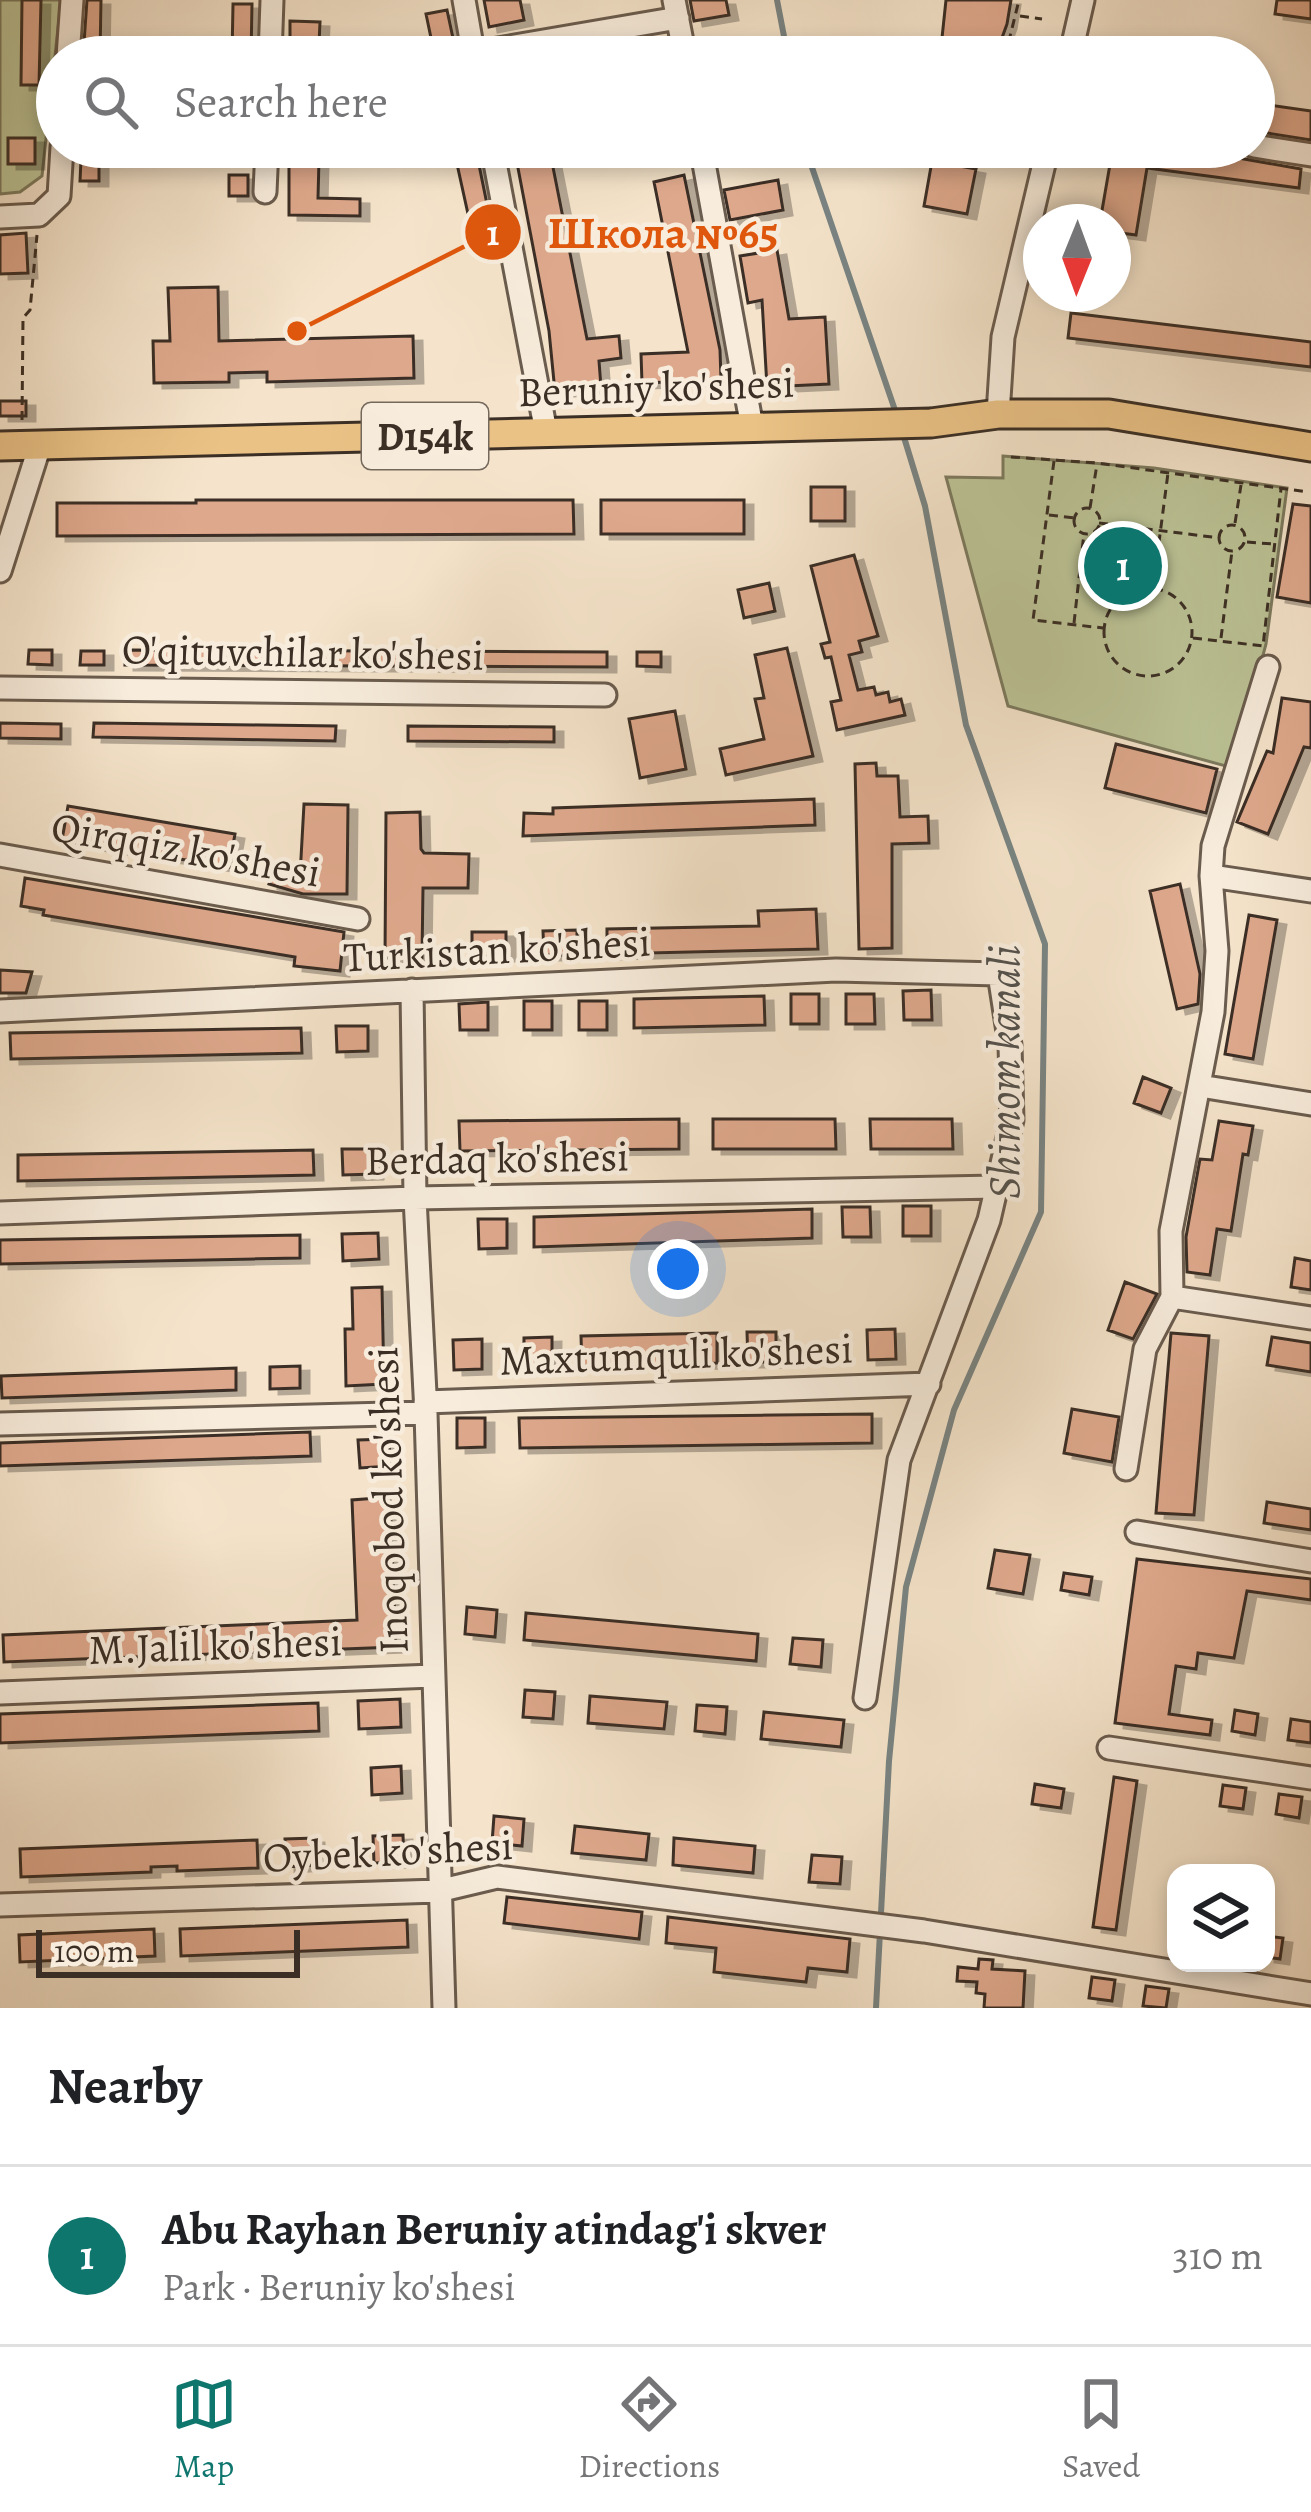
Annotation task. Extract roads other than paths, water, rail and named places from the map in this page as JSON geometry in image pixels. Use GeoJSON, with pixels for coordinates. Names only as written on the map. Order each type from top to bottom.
{"type":"FeatureCollection","features":[{"type":"Feature","properties":{"kind":"main road","name":"Beruniy ko'shesi"},"geometry":{"type":"LineString","coordinates":[[20,446],[931,423],[998,414],[1109,414],[1311,447]]}},
{"type":"Feature","properties":{"kind":"street"},"geometry":{"type":"LineString","coordinates":[[69,36],[72,0]]}},
{"type":"Feature","properties":{"kind":"street"},"geometry":{"type":"LineString","coordinates":[[271,36],[272,0]]}},
{"type":"Feature","properties":{"kind":"street"},"geometry":{"type":"LineString","coordinates":[[464,0],[471,36]]}},
{"type":"Feature","properties":{"kind":"street"},"geometry":{"type":"LineString","coordinates":[[1075,36],[1083,0]]}},
{"type":"Feature","properties":{"kind":"street"},"geometry":{"type":"LineString","coordinates":[[557,36],[676,9]]}},
{"type":"Feature","properties":{"kind":"street"},"geometry":{"type":"LineString","coordinates":[[1275,149],[1311,154]]}},
{"type":"Feature","properties":{"kind":"street"},"geometry":{"type":"LineString","coordinates":[[0,217],[39,215],[59,196],[61,168]]}},
{"type":"Feature","properties":{"kind":"street"},"geometry":{"type":"LineString","coordinates":[[265,192],[266,168]]}},
{"type":"Feature","properties":{"kind":"street"},"geometry":{"type":"LineString","coordinates":[[496,168],[546,433]]}},
{"type":"Feature","properties":{"kind":"street"},"geometry":{"type":"LineString","coordinates":[[705,168],[752,427]]}},
{"type":"Feature","properties":{"kind":"street"},"geometry":{"type":"LineString","coordinates":[[998,414],[1003,337],[1043,168]]}},
{"type":"Feature","properties":{"kind":"street"},"geometry":{"type":"LineString","coordinates":[[0,571],[20,446]]}},
{"type":"Feature","properties":{"kind":"street"},"geometry":{"type":"LineString","coordinates":[[1126,1469],[1145,1349],[1172,1297],[1171,1232],[1213,1012],[1217,951],[1213,846],[1268,668]]}},
{"type":"Feature","properties":{"kind":"street","name":"O'qituvchilar ko'shesi"},"geometry":{"type":"LineString","coordinates":[[0,688],[605,695]]}},
{"type":"Feature","properties":{"kind":"street","name":"Qirqqiz ko'shesi"},"geometry":{"type":"LineString","coordinates":[[0,856],[358,919]]}},
{"type":"Feature","properties":{"kind":"street"},"geometry":{"type":"LineString","coordinates":[[1211,876],[1311,891]]}},
{"type":"Feature","properties":{"kind":"street","name":"Turkistan ko'shesi"},"geometry":{"type":"LineString","coordinates":[[0,1011],[836,970],[999,974],[1010,1045],[1012,1120],[996,1187]]}},
{"type":"Feature","properties":{"kind":"street","name":"Inoqobod ko'shesi"},"geometry":{"type":"LineString","coordinates":[[412,990],[444,2008]]}},
{"type":"Feature","properties":{"kind":"street"},"geometry":{"type":"LineString","coordinates":[[1201,1086],[1311,1104]]}},
{"type":"Feature","properties":{"kind":"street"},"geometry":{"type":"LineString","coordinates":[[866,1698],[898,1460],[989,1220],[996,1187]]}},
{"type":"Feature","properties":{"kind":"street","name":"Berdaq ko'shesi"},"geometry":{"type":"LineString","coordinates":[[0,1213],[415,1198],[996,1187]]}},
{"type":"Feature","properties":{"kind":"street"},"geometry":{"type":"LineString","coordinates":[[1172,1297],[1311,1318]]}},
{"type":"Feature","properties":{"kind":"street","name":"Maxtumquli ko'shesi"},"geometry":{"type":"LineString","coordinates":[[0,1424],[929,1384]]}},
{"type":"Feature","properties":{"kind":"street"},"geometry":{"type":"LineString","coordinates":[[1137,1532],[1311,1561]]}},
{"type":"Feature","properties":{"kind":"street","name":"M.Jalil ko'shesi"},"geometry":{"type":"LineString","coordinates":[[0,1693],[433,1676]]}},
{"type":"Feature","properties":{"kind":"street"},"geometry":{"type":"LineString","coordinates":[[1109,1748],[1311,1778]]}},
{"type":"Feature","properties":{"kind":"street","name":"Oybek ko'shesi"},"geometry":{"type":"LineString","coordinates":[[0,1905],[438,1891],[497,1877],[924,1931],[1311,1994]]}},
{"type":"Feature","properties":{"kind":"waterway","name":"Shimom kanali"},"geometry":{"type":"LineString","coordinates":[[777,0],[784,36]]}},
{"type":"Feature","properties":{"kind":"waterway","name":"Shimom kanali"},"geometry":{"type":"LineString","coordinates":[[812,168],[897,416]]}},
{"type":"Feature","properties":{"kind":"waterway","name":"Shimom kanali"},"geometry":{"type":"LineString","coordinates":[[876,2008],[889,1761],[906,1587],[954,1410],[1041,1212],[1045,944],[966,725],[925,506],[903,434]]}},
{"type":"Feature","properties":{"kind":"place","name":"Школа №65"},"geometry":{"type":"Point","coordinates":[297,331]}},
{"type":"Feature","properties":{"kind":"place","name":"Abu Rayhan Beruniy atindag'i skver"},"geometry":{"type":"Point","coordinates":[1123,566]}}]}
